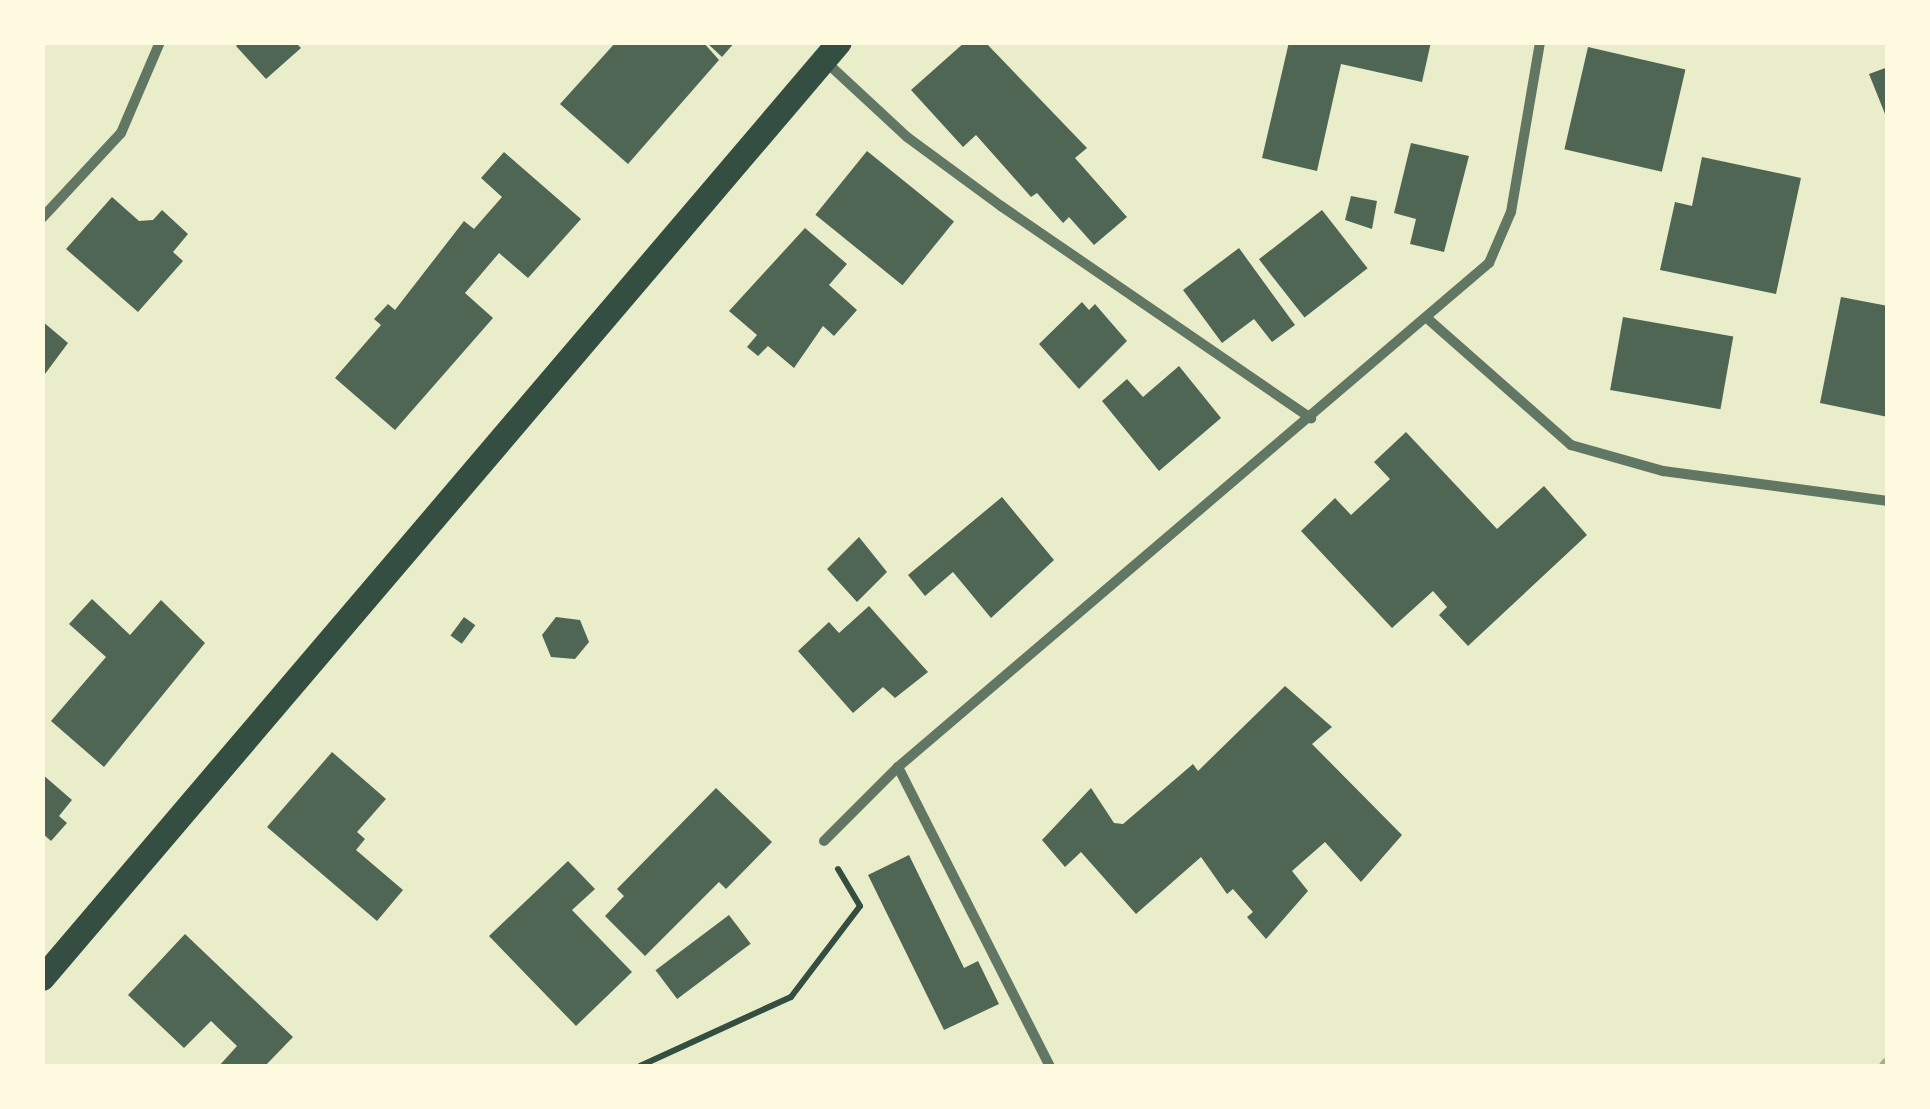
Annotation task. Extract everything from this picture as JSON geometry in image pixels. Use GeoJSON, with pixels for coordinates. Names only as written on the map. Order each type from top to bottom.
{"type":"FeatureCollection","features":[{"type":"Feature","properties":{"kind":"main road"},"geometry":{"type":"LineString","coordinates":[[42,978],[614,312],[830,50]]}},
{"type":"Feature","properties":{"kind":"street"},"geometry":{"type":"LineString","coordinates":[[42,218],[121,133],[160,42]]}},
{"type":"Feature","properties":{"kind":"street"},"geometry":{"type":"LineString","coordinates":[[824,840],[898,768],[1428,320],[1502,243],[1540,42]]}},
{"type":"Feature","properties":{"kind":"street"},"geometry":{"type":"LineString","coordinates":[[830,50],[922,149],[1311,418]]}},
{"type":"Feature","properties":{"kind":"street"},"geometry":{"type":"LineString","coordinates":[[1428,320],[1571,445],[1663,470],[1888,501]]}},
{"type":"Feature","properties":{"kind":"street"},"geometry":{"type":"LineString","coordinates":[[898,768],[1050,1066]]}},
{"type":"Feature","properties":{"kind":"path"},"geometry":{"type":"LineString","coordinates":[[640,1066],[791,997],[860,906],[824,840]]}},
{"type":"Feature","properties":{"kind":"building"},"geometry":{"type":"Polygon","coordinates":[[[240,42],[295,42],[301,48],[266,79],[236,46],[240,42]]]}},
{"type":"Feature","properties":{"kind":"building"},"geometry":{"type":"Polygon","coordinates":[[[616,42],[703,42],[719,60],[628,164],[560,104],[616,42]]]}},
{"type":"Feature","properties":{"kind":"building"},"geometry":{"type":"Polygon","coordinates":[[[706,42],[735,42],[722,57],[706,42]]]}},
{"type":"Feature","properties":{"kind":"building"},"geometry":{"type":"Polygon","coordinates":[[[965,42],[985,42],[1087,148],[1075,158],[1127,217],[1094,245],[1069,217],[1063,223],[1037,193],[1031,197],[976,135],[963,147],[911,90],[965,42]]]}},
{"type":"Feature","properties":{"kind":"building"},"geometry":{"type":"Polygon","coordinates":[[[1289,42],[1431,42],[1422,82],[1341,64],[1317,171],[1262,158],[1289,42]]]}},
{"type":"Feature","properties":{"kind":"building"},"geometry":{"type":"Polygon","coordinates":[[[1588,47],[1685,69],[1662,172],[1564,149],[1588,47]]]}},
{"type":"Feature","properties":{"kind":"building"},"geometry":{"type":"Polygon","coordinates":[[[1888,67],[1888,119],[1887,119],[1869,74],[1888,67]]]}},
{"type":"Feature","properties":{"kind":"building"},"geometry":{"type":"Polygon","coordinates":[[[1411,143],[1469,156],[1444,252],[1410,244],[1416,219],[1394,213],[1411,143]]]}},
{"type":"Feature","properties":{"kind":"building"},"geometry":{"type":"Polygon","coordinates":[[[867,151],[954,221],[902,285],[815,215],[867,151]]]}},
{"type":"Feature","properties":{"kind":"building"},"geometry":{"type":"Polygon","coordinates":[[[504,152],[581,219],[528,278],[499,253],[465,293],[493,318],[395,430],[335,378],[381,325],[374,319],[388,304],[395,310],[464,221],[474,229],[502,197],[481,178],[504,152]]]}},
{"type":"Feature","properties":{"kind":"building"},"geometry":{"type":"Polygon","coordinates":[[[1702,157],[1801,178],[1776,294],[1660,270],[1675,202],[1692,206],[1702,157]]]}},
{"type":"Feature","properties":{"kind":"building"},"geometry":{"type":"Polygon","coordinates":[[[1351,196],[1377,201],[1372,229],[1345,220],[1351,196]]]}},
{"type":"Feature","properties":{"kind":"building"},"geometry":{"type":"Polygon","coordinates":[[[112,197],[139,221],[153,220],[162,210],[188,234],[173,252],[183,261],[138,312],[66,249],[112,197]]]}},
{"type":"Feature","properties":{"kind":"building"},"geometry":{"type":"Polygon","coordinates":[[[1322,210],[1368,268],[1305,318],[1259,259],[1322,210]]]}},
{"type":"Feature","properties":{"kind":"building"},"geometry":{"type":"Polygon","coordinates":[[[805,228],[847,264],[829,285],[857,310],[834,336],[823,326],[794,368],[768,346],[758,356],[747,347],[757,335],[729,311],[805,228]]]}},
{"type":"Feature","properties":{"kind":"building"},"geometry":{"type":"Polygon","coordinates":[[[1239,248],[1295,325],[1272,342],[1254,319],[1222,343],[1183,290],[1239,248]]]}},
{"type":"Feature","properties":{"kind":"building"},"geometry":{"type":"Polygon","coordinates":[[[1841,297],[1888,306],[1888,417],[1820,403],[1841,297]]]}},
{"type":"Feature","properties":{"kind":"building"},"geometry":{"type":"Polygon","coordinates":[[[1082,302],[1089,310],[1095,304],[1127,341],[1079,389],[1039,344],[1082,302]]]}},
{"type":"Feature","properties":{"kind":"building"},"geometry":{"type":"Polygon","coordinates":[[[1623,317],[1733,336],[1720,409],[1610,390],[1623,317]]]}},
{"type":"Feature","properties":{"kind":"building"},"geometry":{"type":"Polygon","coordinates":[[[42,321],[68,343],[42,378],[42,321]]]}},
{"type":"Feature","properties":{"kind":"building"},"geometry":{"type":"Polygon","coordinates":[[[1179,366],[1221,418],[1159,471],[1102,401],[1127,379],[1143,397],[1179,366]]]}},
{"type":"Feature","properties":{"kind":"building"},"geometry":{"type":"Polygon","coordinates":[[[1406,432],[1497,529],[1544,486],[1587,535],[1468,646],[1439,615],[1447,607],[1433,591],[1392,628],[1301,531],[1335,498],[1351,515],[1390,479],[1374,462],[1406,432]]]}},
{"type":"Feature","properties":{"kind":"building"},"geometry":{"type":"Polygon","coordinates":[[[1002,497],[1054,560],[991,618],[953,572],[925,596],[908,575],[1002,497]]]}},
{"type":"Feature","properties":{"kind":"building"},"geometry":{"type":"Polygon","coordinates":[[[859,537],[887,572],[857,602],[827,569],[859,537]]]}},
{"type":"Feature","properties":{"kind":"building"},"geometry":{"type":"Polygon","coordinates":[[[92,599],[130,635],[161,600],[205,643],[104,767],[51,721],[106,657],[69,624],[92,599]]]}},
{"type":"Feature","properties":{"kind":"building"},"geometry":{"type":"Polygon","coordinates":[[[869,606],[928,672],[895,698],[883,687],[853,713],[798,651],[829,622],[839,633],[869,606]]]}},
{"type":"Feature","properties":{"kind":"building"},"geometry":{"type":"Polygon","coordinates":[[[464,617],[475,625],[462,644],[450,636],[464,617]]]}},
{"type":"Feature","properties":{"kind":"building"},"geometry":{"type":"Polygon","coordinates":[[[556,617],[580,620],[589,642],[575,659],[551,657],[542,635],[556,617]]]}},
{"type":"Feature","properties":{"kind":"building"},"geometry":{"type":"Polygon","coordinates":[[[1285,686],[1332,727],[1312,744],[1402,835],[1361,882],[1325,842],[1292,871],[1308,891],[1266,939],[1247,917],[1253,912],[1233,889],[1227,894],[1201,857],[1136,914],[1081,852],[1065,867],[1042,840],[1091,788],[1114,823],[1123,824],[1193,764],[1198,771],[1285,686]]]}},
{"type":"Feature","properties":{"kind":"building"},"geometry":{"type":"Polygon","coordinates":[[[332,752],[386,799],[357,832],[365,839],[356,850],[403,890],[377,921],[267,827],[332,752]]]}},
{"type":"Feature","properties":{"kind":"building"},"geometry":{"type":"Polygon","coordinates":[[[42,774],[72,800],[59,816],[67,823],[51,841],[42,833],[42,774]]]}},
{"type":"Feature","properties":{"kind":"building"},"geometry":{"type":"Polygon","coordinates":[[[716,788],[772,842],[726,889],[719,882],[645,956],[605,916],[624,896],[617,889],[716,788]]]}},
{"type":"Feature","properties":{"kind":"building"},"geometry":{"type":"Polygon","coordinates":[[[909,855],[964,968],[978,961],[999,1004],[944,1030],[868,875],[909,855]]]}},
{"type":"Feature","properties":{"kind":"building"},"geometry":{"type":"Polygon","coordinates":[[[568,861],[595,889],[572,910],[632,972],[576,1026],[489,936],[568,861]]]}},
{"type":"Feature","properties":{"kind":"building"},"geometry":{"type":"Polygon","coordinates":[[[729,915],[751,944],[677,999],[656,970],[729,915]]]}},
{"type":"Feature","properties":{"kind":"building"},"geometry":{"type":"Polygon","coordinates":[[[185,934],[293,1037],[265,1066],[219,1066],[237,1046],[211,1021],[184,1048],[128,995],[185,934]]]}}]}
